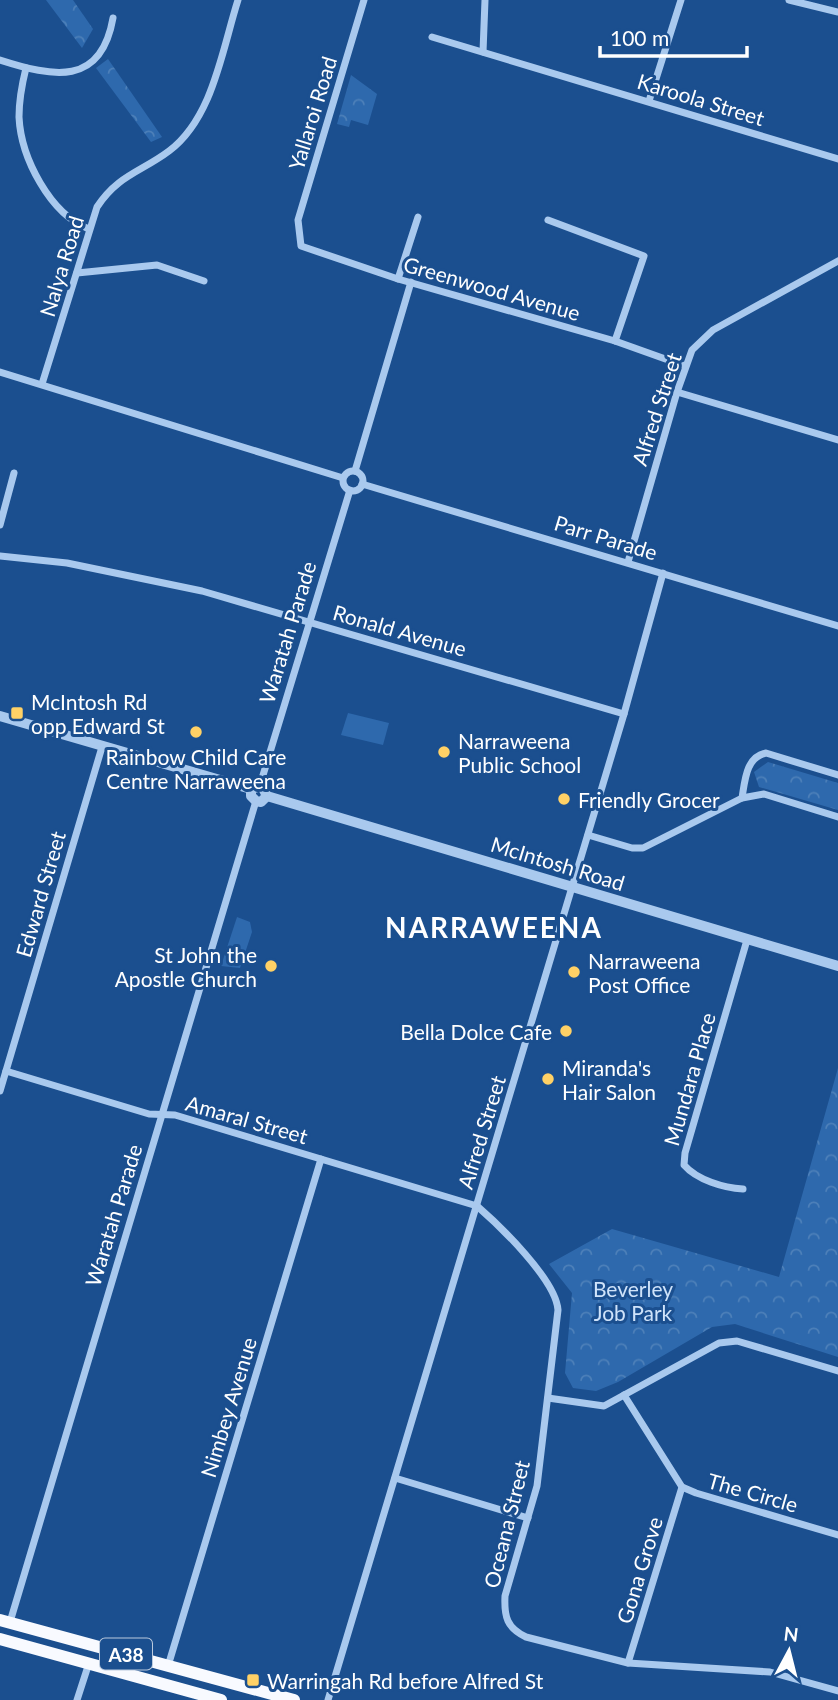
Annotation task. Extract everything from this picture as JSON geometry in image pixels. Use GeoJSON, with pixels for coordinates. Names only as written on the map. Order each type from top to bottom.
{"type":"FeatureCollection","features":[{"type":"Feature","properties":{"kind":"highway","name":"Waratah Parade"},"geometry":{"type":"LineString","coordinates":[[3,1639],[5,1621]]}},
{"type":"Feature","properties":{"kind":"highway","name":"A38"},"geometry":{"type":"LineString","coordinates":[[5,1621],[294,1700]]}},
{"type":"Feature","properties":{"kind":"highway","name":"A38"},"geometry":{"type":"LineString","coordinates":[[3,1639],[221,1700]]}},
{"type":"Feature","properties":{"kind":"street","name":"Nalya Road"},"geometry":{"type":"LineString","coordinates":[[42,384],[97,207],[110,187],[168,152],[189,132],[203,109],[238,0]]}},
{"type":"Feature","properties":{"kind":"street","name":"Yallaroi Road"},"geometry":{"type":"LineString","coordinates":[[298,236],[298,220],[364,0]]}},
{"type":"Feature","properties":{"kind":"street"},"geometry":{"type":"LineString","coordinates":[[483,52],[485,0]]}},
{"type":"Feature","properties":{"kind":"street"},"geometry":{"type":"LineString","coordinates":[[649,101],[681,0]]}},
{"type":"Feature","properties":{"kind":"street"},"geometry":{"type":"LineString","coordinates":[[789,0],[838,12]]}},
{"type":"Feature","properties":{"kind":"street"},"geometry":{"type":"LineString","coordinates":[[0,60],[26,68],[64,73],[89,65],[105,50],[113,18]]}},
{"type":"Feature","properties":{"kind":"street","name":"Karoola Street"},"geometry":{"type":"LineString","coordinates":[[432,37],[838,159]]}},
{"type":"Feature","properties":{"kind":"street"},"geometry":{"type":"LineString","coordinates":[[26,68],[19,119],[26,151],[54,204],[71,222],[89,229]]}},
{"type":"Feature","properties":{"kind":"street"},"geometry":{"type":"LineString","coordinates":[[398,279],[418,217]]}},
{"type":"Feature","properties":{"kind":"street"},"geometry":{"type":"LineString","coordinates":[[548,220],[644,256],[615,341]]}},
{"type":"Feature","properties":{"kind":"street","name":"Greenwood Avenue"},"geometry":{"type":"LineString","coordinates":[[298,236],[301,247],[311,252],[615,341],[685,366]]}},
{"type":"Feature","properties":{"kind":"street","name":"Alfred Street"},"geometry":{"type":"LineString","coordinates":[[628,562],[685,366],[696,346],[713,330],[838,261]]}},
{"type":"Feature","properties":{"kind":"street"},"geometry":{"type":"LineString","coordinates":[[77,273],[157,265],[204,281]]}},
{"type":"Feature","properties":{"kind":"street"},"geometry":{"type":"LineString","coordinates":[[355,471],[411,282]]}},
{"type":"Feature","properties":{"kind":"street"},"geometry":{"type":"LineString","coordinates":[[0,372],[343,478]]}},
{"type":"Feature","properties":{"kind":"street"},"geometry":{"type":"LineString","coordinates":[[677,392],[838,440]]}},
{"type":"Feature","properties":{"kind":"street"},"geometry":{"type":"LineString","coordinates":[[355,471],[361,475],[362,484],[358,489],[350,490],[344,486],[343,478],[348,472],[355,471]]}},
{"type":"Feature","properties":{"kind":"street"},"geometry":{"type":"LineString","coordinates":[[0,525],[14,472]]}},
{"type":"Feature","properties":{"kind":"street","name":"Parr Parade"},"geometry":{"type":"LineString","coordinates":[[362,484],[838,626]]}},
{"type":"Feature","properties":{"kind":"street","name":"Waratah Parade"},"geometry":{"type":"LineString","coordinates":[[256,787],[350,490]]}},
{"type":"Feature","properties":{"kind":"street","name":"Ronald Avenue"},"geometry":{"type":"LineString","coordinates":[[0,556],[67,563],[202,591],[624,714]]}},
{"type":"Feature","properties":{"kind":"street","name":"Alfred Street"},"geometry":{"type":"LineString","coordinates":[[328,1700],[624,714],[663,573]]}},
{"type":"Feature","properties":{"kind":"street"},"geometry":{"type":"LineString","coordinates":[[0,716],[102,747],[266,789],[267,796],[261,802],[251,796],[256,787]]}},
{"type":"Feature","properties":{"kind":"street","name":"Edward Street"},"geometry":{"type":"LineString","coordinates":[[0,1091],[102,747]]}},
{"type":"Feature","properties":{"kind":"street"},"geometry":{"type":"LineString","coordinates":[[742,798],[751,762],[756,755],[766,753],[838,775]]}},
{"type":"Feature","properties":{"kind":"street"},"geometry":{"type":"LineString","coordinates":[[588,835],[632,848],[643,848],[742,798],[764,794],[838,817]]}},
{"type":"Feature","properties":{"kind":"street","name":"McIntosh Road"},"geometry":{"type":"LineString","coordinates":[[267,796],[838,966]]}},
{"type":"Feature","properties":{"kind":"street","name":"Waratah Parade"},"geometry":{"type":"LineString","coordinates":[[5,1621],[163,1115],[256,801]]}},
{"type":"Feature","properties":{"kind":"street","name":"Mundara Place"},"geometry":{"type":"LineString","coordinates":[[743,1189],[727,1188],[690,1172],[684,1165],[685,1153],[747,940]]}},
{"type":"Feature","properties":{"kind":"street","name":"Amaral Street"},"geometry":{"type":"LineString","coordinates":[[6,1071],[149,1114],[175,1115],[477,1206]]}},
{"type":"Feature","properties":{"kind":"street","name":"Nimbey Avenue"},"geometry":{"type":"LineString","coordinates":[[168,1666],[321,1159]]}},
{"type":"Feature","properties":{"kind":"street","name":"Oceana Street"},"geometry":{"type":"LineString","coordinates":[[477,1206],[494,1220],[557,1297],[558,1310],[537,1486],[505,1597],[504,1614],[512,1630],[526,1637],[628,1663],[770,1672],[838,1690]]}},
{"type":"Feature","properties":{"kind":"street"},"geometry":{"type":"LineString","coordinates":[[548,1398],[604,1406],[719,1343],[737,1341],[838,1371]]}},
{"type":"Feature","properties":{"kind":"street","name":"The Circle"},"geometry":{"type":"LineString","coordinates":[[624,1395],[682,1487],[838,1535]]}},
{"type":"Feature","properties":{"kind":"street"},"geometry":{"type":"LineString","coordinates":[[395,1478],[528,1518]]}},
{"type":"Feature","properties":{"kind":"street","name":"Gona Grove"},"geometry":{"type":"LineString","coordinates":[[628,1663],[682,1487]]}},
{"type":"Feature","properties":{"kind":"street"},"geometry":{"type":"LineString","coordinates":[[77,1700],[89,1663]]}},
{"type":"Feature","properties":{"kind":"green space"},"geometry":{"type":"Polygon","coordinates":[[[46,0],[73,0],[93,29],[82,48],[46,0]]]}},
{"type":"Feature","properties":{"kind":"green space"},"geometry":{"type":"Polygon","coordinates":[[[108,59],[162,137],[151,142],[96,68],[108,59]]]}},
{"type":"Feature","properties":{"kind":"green space"},"geometry":{"type":"Polygon","coordinates":[[[351,75],[377,94],[368,125],[351,120],[349,127],[337,124],[351,75]]]}},
{"type":"Feature","properties":{"kind":"green space"},"geometry":{"type":"Polygon","coordinates":[[[348,713],[389,723],[383,745],[341,735],[348,713]]]}},
{"type":"Feature","properties":{"kind":"green space"},"geometry":{"type":"Polygon","coordinates":[[[768,762],[838,783],[838,810],[759,787],[754,772],[768,762]]]}},
{"type":"Feature","properties":{"kind":"green space"},"geometry":{"type":"Polygon","coordinates":[[[237,917],[250,922],[252,932],[240,968],[221,966],[237,917]]]}},
{"type":"Feature","properties":{"kind":"green space","name":"Beverley Job Park"},"geometry":{"type":"Polygon","coordinates":[[[838,1068],[838,1357],[735,1324],[712,1327],[618,1382],[596,1391],[573,1388],[565,1373],[572,1293],[549,1264],[612,1229],[779,1277],[838,1068]]]}},
{"type":"Feature","properties":{"kind":"place","name":"McIntosh Rd opp Edward St"},"geometry":{"type":"Point","coordinates":[17,713]}},
{"type":"Feature","properties":{"kind":"place","name":"Rainbow Child Care Centre Narraweena"},"geometry":{"type":"Point","coordinates":[196,732]}},
{"type":"Feature","properties":{"kind":"place","name":"Narraweena Public School"},"geometry":{"type":"Point","coordinates":[444,752]}},
{"type":"Feature","properties":{"kind":"place","name":"Friendly Grocer"},"geometry":{"type":"Point","coordinates":[564,799]}},
{"type":"Feature","properties":{"kind":"place","name":"St John the Apostle Church"},"geometry":{"type":"Point","coordinates":[271,966]}},
{"type":"Feature","properties":{"kind":"place","name":"Narraweena Post Office"},"geometry":{"type":"Point","coordinates":[574,972]}},
{"type":"Feature","properties":{"kind":"place","name":"Bella Dolce Cafe"},"geometry":{"type":"Point","coordinates":[566,1031]}},
{"type":"Feature","properties":{"kind":"place","name":"Miranda's Hair Salon"},"geometry":{"type":"Point","coordinates":[548,1079]}},
{"type":"Feature","properties":{"kind":"place","name":"Warringah Rd before Alfred St"},"geometry":{"type":"Point","coordinates":[253,1680]}},
{"type":"Feature","properties":{"kind":"district","name":"NARRAWEENA"},"geometry":{"type":"Point","coordinates":[494,927]}}]}
